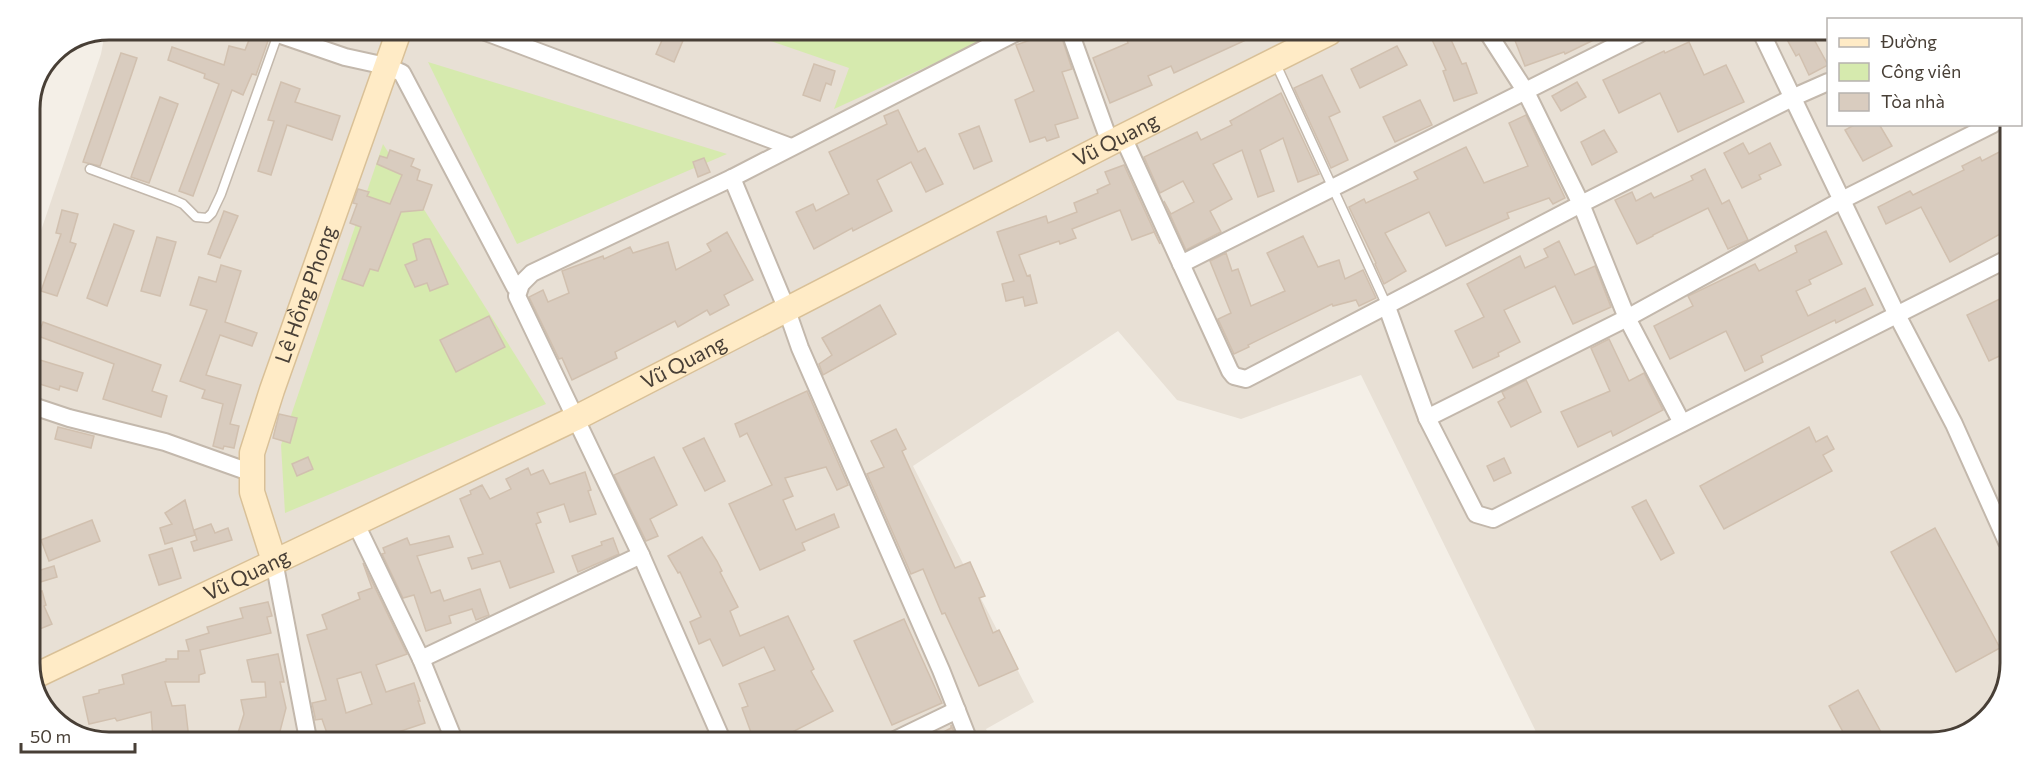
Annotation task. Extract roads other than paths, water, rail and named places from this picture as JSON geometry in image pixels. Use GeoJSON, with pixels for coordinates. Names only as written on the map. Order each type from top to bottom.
{"type":"FeatureCollection","features":[{"type":"Feature","properties":{"kind":"main road","name":"Lê Hồng Phong"},"geometry":{"type":"LineString","coordinates":[[274,561],[252,492],[252,453],[272,390],[396,40]]}},
{"type":"Feature","properties":{"kind":"main road","name":"Vũ Quang"},"geometry":{"type":"LineString","coordinates":[[42,672],[574,419],[1314,40]]}},
{"type":"Feature","properties":{"kind":"street"},"geometry":{"type":"LineString","coordinates":[[296,40],[345,57],[386,66],[402,73],[515,287],[532,273],[732,178],[1001,40]]}},
{"type":"Feature","properties":{"kind":"street"},"geometry":{"type":"LineString","coordinates":[[507,40],[791,147]]}},
{"type":"Feature","properties":{"kind":"street"},"geometry":{"type":"LineString","coordinates":[[1073,40],[1117,140],[1181,264],[1230,371],[1240,379],[1253,378],[1581,204],[1827,82]]}},
{"type":"Feature","properties":{"kind":"street"},"geometry":{"type":"LineString","coordinates":[[1493,40],[1526,92],[1581,204],[1627,318],[1682,423]]}},
{"type":"Feature","properties":{"kind":"street"},"geometry":{"type":"LineString","coordinates":[[1181,264],[1628,40]]}},
{"type":"Feature","properties":{"kind":"street"},"geometry":{"type":"LineString","coordinates":[[1765,40],[1953,424],[2000,526]]}},
{"type":"Feature","properties":{"kind":"street"},"geometry":{"type":"LineString","coordinates":[[1427,418],[1627,318],[1842,200],[1989,126]]}},
{"type":"Feature","properties":{"kind":"street"},"geometry":{"type":"LineString","coordinates":[[732,178],[804,357],[966,732]]}},
{"type":"Feature","properties":{"kind":"street"},"geometry":{"type":"LineString","coordinates":[[1387,307],[1427,418],[1476,514],[1493,519],[1999,263]]}},
{"type":"Feature","properties":{"kind":"street"},"geometry":{"type":"LineString","coordinates":[[521,284],[517,296],[641,555],[718,732]]}},
{"type":"Feature","properties":{"kind":"street"},"geometry":{"type":"LineString","coordinates":[[41,409],[165,442],[252,473]]}},
{"type":"Feature","properties":{"kind":"street"},"geometry":{"type":"LineString","coordinates":[[356,524],[421,659],[451,732]]}},
{"type":"Feature","properties":{"kind":"street"},"geometry":{"type":"LineString","coordinates":[[421,659],[641,555]]}},
{"type":"Feature","properties":{"kind":"street"},"geometry":{"type":"LineString","coordinates":[[274,561],[307,732]]}},
{"type":"Feature","properties":{"kind":"street"},"geometry":{"type":"LineString","coordinates":[[912,732],[957,710]]}},
{"type":"Feature","properties":{"kind":"lane"},"geometry":{"type":"LineString","coordinates":[[90,169],[166,196],[183,204],[196,217],[207,218],[221,194],[270,40]]}},
{"type":"Feature","properties":{"kind":"lane"},"geometry":{"type":"LineString","coordinates":[[1274,59],[1387,307]]}}]}
